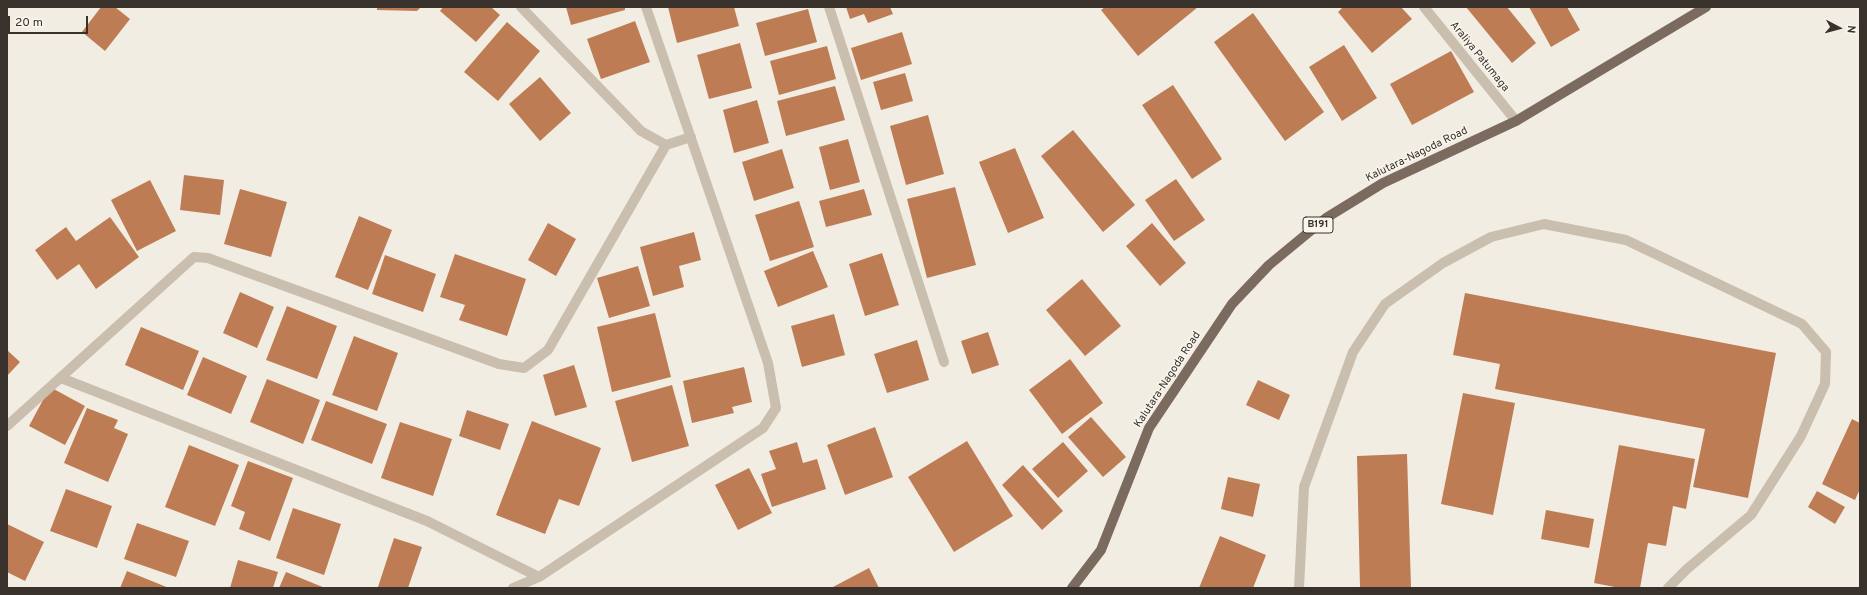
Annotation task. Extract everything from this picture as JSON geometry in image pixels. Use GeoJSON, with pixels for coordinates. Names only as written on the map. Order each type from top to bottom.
{"type":"FeatureCollection","features":[{"type":"Feature","properties":{"kind":"main road","name":"Kalutara-Nagoda Road"},"geometry":{"type":"LineString","coordinates":[[1072,588],[1102,550],[1149,428],[1232,304],[1269,264],[1326,218],[1383,183],[1516,121],[1706,7]]}},
{"type":"Feature","properties":{"kind":"street"},"geometry":{"type":"LineString","coordinates":[[521,7],[641,131],[666,145]]}},
{"type":"Feature","properties":{"kind":"street"},"geometry":{"type":"LineString","coordinates":[[512,588],[539,577],[763,428],[776,408],[768,364],[646,7]]}},
{"type":"Feature","properties":{"kind":"street"},"geometry":{"type":"LineString","coordinates":[[829,7],[944,362]]}},
{"type":"Feature","properties":{"kind":"street","name":"Araliya Patumaga"},"geometry":{"type":"LineString","coordinates":[[1424,7],[1516,121]]}},
{"type":"Feature","properties":{"kind":"street"},"geometry":{"type":"LineString","coordinates":[[7,426],[194,257],[208,258],[499,364],[524,368],[548,350],[666,145],[691,138]]}},
{"type":"Feature","properties":{"kind":"street"},"geometry":{"type":"LineString","coordinates":[[1299,588],[1304,487],[1353,352],[1385,304],[1443,263],[1490,237],[1544,224],[1626,240],[1802,324],[1826,352],[1825,384],[1810,417],[1801,436],[1751,515],[1687,569],[1668,588]]}},
{"type":"Feature","properties":{"kind":"street"},"geometry":{"type":"LineString","coordinates":[[61,378],[427,521],[539,577]]}},
{"type":"Feature","properties":{"kind":"building"},"geometry":{"type":"Polygon","coordinates":[[[101,7],[115,7],[130,19],[105,51],[82,32],[101,7]]]}},
{"type":"Feature","properties":{"kind":"building"},"geometry":{"type":"Polygon","coordinates":[[[377,7],[421,7],[417,11],[377,10],[377,7]]]}},
{"type":"Feature","properties":{"kind":"building"},"geometry":{"type":"Polygon","coordinates":[[[443,7],[491,7],[500,15],[476,42],[440,11],[443,7]]]}},
{"type":"Feature","properties":{"kind":"building"},"geometry":{"type":"Polygon","coordinates":[[[566,7],[625,7],[625,10],[571,25],[566,7]]]}},
{"type":"Feature","properties":{"kind":"building"},"geometry":{"type":"Polygon","coordinates":[[[668,7],[734,7],[739,26],[677,43],[668,7]]]}},
{"type":"Feature","properties":{"kind":"building"},"geometry":{"type":"Polygon","coordinates":[[[846,7],[890,7],[893,14],[868,23],[864,14],[850,19],[846,7]]]}},
{"type":"Feature","properties":{"kind":"building"},"geometry":{"type":"Polygon","coordinates":[[[1105,7],[1198,7],[1138,56],[1101,10],[1105,7]]]}},
{"type":"Feature","properties":{"kind":"building"},"geometry":{"type":"Polygon","coordinates":[[[1343,7],[1401,7],[1412,19],[1372,53],[1338,12],[1343,7]]]}},
{"type":"Feature","properties":{"kind":"building"},"geometry":{"type":"Polygon","coordinates":[[[1466,7],[1507,7],[1536,43],[1512,63],[1466,7]]]}},
{"type":"Feature","properties":{"kind":"building"},"geometry":{"type":"Polygon","coordinates":[[[1529,7],[1567,7],[1580,30],[1551,47],[1529,7]]]}},
{"type":"Feature","properties":{"kind":"building"},"geometry":{"type":"Polygon","coordinates":[[[808,9],[817,42],[765,56],[756,23],[808,9]]]}},
{"type":"Feature","properties":{"kind":"building"},"geometry":{"type":"Polygon","coordinates":[[[1253,13],[1324,112],[1285,141],[1214,42],[1253,13]]]}},
{"type":"Feature","properties":{"kind":"building"},"geometry":{"type":"Polygon","coordinates":[[[635,21],[650,62],[601,79],[587,39],[635,21]]]}},
{"type":"Feature","properties":{"kind":"building"},"geometry":{"type":"Polygon","coordinates":[[[507,22],[540,51],[498,101],[464,72],[507,22]]]}},
{"type":"Feature","properties":{"kind":"building"},"geometry":{"type":"Polygon","coordinates":[[[902,32],[912,64],[861,80],[851,48],[902,32]]]}},
{"type":"Feature","properties":{"kind":"building"},"geometry":{"type":"Polygon","coordinates":[[[740,43],[752,88],[709,99],[697,55],[740,43]]]}},
{"type":"Feature","properties":{"kind":"building"},"geometry":{"type":"Polygon","coordinates":[[[1344,45],[1377,98],[1342,121],[1309,67],[1344,45]]]}},
{"type":"Feature","properties":{"kind":"building"},"geometry":{"type":"Polygon","coordinates":[[[827,46],[836,79],[779,95],[770,61],[827,46]]]}},
{"type":"Feature","properties":{"kind":"building"},"geometry":{"type":"Polygon","coordinates":[[[1451,51],[1474,92],[1412,125],[1390,84],[1451,51]]]}},
{"type":"Feature","properties":{"kind":"building"},"geometry":{"type":"Polygon","coordinates":[[[905,73],[913,101],[881,110],[873,82],[905,73]]]}},
{"type":"Feature","properties":{"kind":"building"},"geometry":{"type":"Polygon","coordinates":[[[540,77],[571,113],[540,141],[509,104],[540,77]]]}},
{"type":"Feature","properties":{"kind":"building"},"geometry":{"type":"Polygon","coordinates":[[[1173,85],[1222,159],[1192,179],[1142,105],[1173,85]]]}},
{"type":"Feature","properties":{"kind":"building"},"geometry":{"type":"Polygon","coordinates":[[[835,86],[845,120],[786,136],[777,101],[835,86]]]}},
{"type":"Feature","properties":{"kind":"building"},"geometry":{"type":"Polygon","coordinates":[[[757,100],[769,143],[734,153],[723,110],[757,100]]]}},
{"type":"Feature","properties":{"kind":"building"},"geometry":{"type":"Polygon","coordinates":[[[928,115],[944,174],[906,185],[890,126],[928,115]]]}},
{"type":"Feature","properties":{"kind":"building"},"geometry":{"type":"Polygon","coordinates":[[[1073,130],[1135,205],[1103,232],[1041,156],[1073,130]]]}},
{"type":"Feature","properties":{"kind":"building"},"geometry":{"type":"Polygon","coordinates":[[[848,139],[860,182],[830,190],[819,147],[848,139]]]}},
{"type":"Feature","properties":{"kind":"building"},"geometry":{"type":"Polygon","coordinates":[[[1015,148],[1044,218],[1008,233],[979,162],[1015,148]]]}},
{"type":"Feature","properties":{"kind":"building"},"geometry":{"type":"Polygon","coordinates":[[[782,149],[794,188],[754,201],[742,162],[782,149]]]}},
{"type":"Feature","properties":{"kind":"building"},"geometry":{"type":"Polygon","coordinates":[[[184,175],[224,180],[220,215],[180,210],[184,175]]]}},
{"type":"Feature","properties":{"kind":"building"},"geometry":{"type":"Polygon","coordinates":[[[1176,179],[1205,220],[1174,241],[1145,200],[1176,179]]]}},
{"type":"Feature","properties":{"kind":"building"},"geometry":{"type":"Polygon","coordinates":[[[150,180],[176,231],[137,251],[111,200],[150,180]]]}},
{"type":"Feature","properties":{"kind":"building"},"geometry":{"type":"Polygon","coordinates":[[[955,187],[976,265],[927,278],[907,199],[955,187]]]}},
{"type":"Feature","properties":{"kind":"building"},"geometry":{"type":"Polygon","coordinates":[[[240,189],[287,202],[271,257],[224,244],[240,189]]]}},
{"type":"Feature","properties":{"kind":"building"},"geometry":{"type":"Polygon","coordinates":[[[864,189],[872,215],[826,227],[819,201],[864,189]]]}},
{"type":"Feature","properties":{"kind":"building"},"geometry":{"type":"Polygon","coordinates":[[[799,201],[814,247],[770,261],[755,215],[799,201]]]}},
{"type":"Feature","properties":{"kind":"building"},"geometry":{"type":"Polygon","coordinates":[[[359,216],[392,230],[368,290],[335,277],[359,216]]]}},
{"type":"Feature","properties":{"kind":"building"},"geometry":{"type":"Polygon","coordinates":[[[110,217],[139,257],[96,289],[79,264],[57,280],[35,250],[66,227],[76,241],[110,217]]]}},
{"type":"Feature","properties":{"kind":"building"},"geometry":{"type":"Polygon","coordinates":[[[548,223],[576,239],[556,276],[528,260],[548,223]]]}},
{"type":"Feature","properties":{"kind":"building"},"geometry":{"type":"Polygon","coordinates":[[[1152,223],[1186,263],[1160,286],[1126,246],[1152,223]]]}},
{"type":"Feature","properties":{"kind":"building"},"geometry":{"type":"Polygon","coordinates":[[[694,232],[701,260],[679,266],[684,287],[653,296],[640,247],[694,232]]]}},
{"type":"Feature","properties":{"kind":"building"},"geometry":{"type":"Polygon","coordinates":[[[813,251],[828,287],[778,307],[764,271],[813,251]]]}},
{"type":"Feature","properties":{"kind":"building"},"geometry":{"type":"Polygon","coordinates":[[[882,253],[899,305],[865,316],[849,264],[882,253]]]}},
{"type":"Feature","properties":{"kind":"building"},"geometry":{"type":"Polygon","coordinates":[[[455,254],[526,279],[507,336],[459,320],[465,305],[440,297],[455,254]]]}},
{"type":"Feature","properties":{"kind":"building"},"geometry":{"type":"Polygon","coordinates":[[[385,255],[436,274],[423,312],[372,294],[385,255]]]}},
{"type":"Feature","properties":{"kind":"building"},"geometry":{"type":"Polygon","coordinates":[[[638,266],[650,306],[609,318],[597,278],[638,266]]]}},
{"type":"Feature","properties":{"kind":"building"},"geometry":{"type":"Polygon","coordinates":[[[1082,279],[1121,326],[1085,356],[1046,310],[1082,279]]]}},
{"type":"Feature","properties":{"kind":"building"},"geometry":{"type":"Polygon","coordinates":[[[240,292],[274,307],[257,348],[223,333],[240,292]]]}},
{"type":"Feature","properties":{"kind":"building"},"geometry":{"type":"Polygon","coordinates":[[[1465,293],[1776,353],[1748,498],[1693,487],[1705,429],[1495,389],[1500,364],[1453,355],[1465,293]]]}},
{"type":"Feature","properties":{"kind":"building"},"geometry":{"type":"Polygon","coordinates":[[[287,306],[337,326],[317,379],[266,360],[287,306]]]}},
{"type":"Feature","properties":{"kind":"building"},"geometry":{"type":"Polygon","coordinates":[[[655,313],[671,377],[612,392],[597,327],[655,313]]]}},
{"type":"Feature","properties":{"kind":"building"},"geometry":{"type":"Polygon","coordinates":[[[834,314],[845,355],[802,367],[791,326],[834,314]]]}},
{"type":"Feature","properties":{"kind":"building"},"geometry":{"type":"Polygon","coordinates":[[[141,327],[199,351],[183,390],[125,365],[141,327]]]}},
{"type":"Feature","properties":{"kind":"building"},"geometry":{"type":"Polygon","coordinates":[[[988,332],[999,365],[972,374],[961,341],[988,332]]]}},
{"type":"Feature","properties":{"kind":"building"},"geometry":{"type":"Polygon","coordinates":[[[354,336],[398,353],[377,411],[332,395],[354,336]]]}},
{"type":"Feature","properties":{"kind":"building"},"geometry":{"type":"Polygon","coordinates":[[[917,340],[929,380],[887,393],[874,354],[917,340]]]}},
{"type":"Feature","properties":{"kind":"building"},"geometry":{"type":"Polygon","coordinates":[[[7,350],[20,362],[7,376],[7,350]]]}},
{"type":"Feature","properties":{"kind":"building"},"geometry":{"type":"Polygon","coordinates":[[[203,357],[247,376],[231,414],[187,395],[203,357]]]}},
{"type":"Feature","properties":{"kind":"building"},"geometry":{"type":"Polygon","coordinates":[[[1070,359],[1103,403],[1062,434],[1029,390],[1070,359]]]}},
{"type":"Feature","properties":{"kind":"building"},"geometry":{"type":"Polygon","coordinates":[[[574,365],[587,407],[555,416],[543,375],[574,365]]]}},
{"type":"Feature","properties":{"kind":"building"},"geometry":{"type":"Polygon","coordinates":[[[744,367],[752,402],[732,407],[734,413],[692,423],[683,381],[744,367]]]}},
{"type":"Feature","properties":{"kind":"building"},"geometry":{"type":"Polygon","coordinates":[[[267,379],[320,400],[303,444],[250,422],[267,379]]]}},
{"type":"Feature","properties":{"kind":"building"},"geometry":{"type":"Polygon","coordinates":[[[1258,380],[1290,395],[1279,420],[1246,405],[1258,380]]]}},
{"type":"Feature","properties":{"kind":"building"},"geometry":{"type":"Polygon","coordinates":[[[672,385],[689,446],[632,462],[615,401],[672,385]]]}},
{"type":"Feature","properties":{"kind":"building"},"geometry":{"type":"Polygon","coordinates":[[[50,387],[85,406],[65,445],[29,426],[50,387]]]}},
{"type":"Feature","properties":{"kind":"building"},"geometry":{"type":"Polygon","coordinates":[[[1463,393],[1515,403],[1493,515],[1441,504],[1463,393]]]}},
{"type":"Feature","properties":{"kind":"building"},"geometry":{"type":"Polygon","coordinates":[[[326,401],[387,424],[372,464],[311,440],[326,401]]]}},
{"type":"Feature","properties":{"kind":"building"},"geometry":{"type":"Polygon","coordinates":[[[87,408],[118,420],[114,428],[128,434],[108,482],[64,463],[87,408]]]}},
{"type":"Feature","properties":{"kind":"building"},"geometry":{"type":"Polygon","coordinates":[[[467,410],[509,424],[500,450],[459,436],[467,410]]]}},
{"type":"Feature","properties":{"kind":"building"},"geometry":{"type":"Polygon","coordinates":[[[1091,417],[1126,457],[1103,477],[1068,437],[1091,417]]]}},
{"type":"Feature","properties":{"kind":"building"},"geometry":{"type":"Polygon","coordinates":[[[1852,419],[1860,423],[1860,489],[1855,500],[1822,484],[1852,419]]]}},
{"type":"Feature","properties":{"kind":"building"},"geometry":{"type":"Polygon","coordinates":[[[532,421],[601,448],[579,506],[559,499],[545,534],[496,515],[532,421]]]}},
{"type":"Feature","properties":{"kind":"building"},"geometry":{"type":"Polygon","coordinates":[[[400,422],[452,439],[433,496],[381,478],[400,422]]]}},
{"type":"Feature","properties":{"kind":"building"},"geometry":{"type":"Polygon","coordinates":[[[875,427],[893,477],[845,495],[827,445],[875,427]]]}},
{"type":"Feature","properties":{"kind":"building"},"geometry":{"type":"Polygon","coordinates":[[[967,441],[1013,516],[954,552],[908,477],[967,441]]]}},
{"type":"Feature","properties":{"kind":"building"},"geometry":{"type":"Polygon","coordinates":[[[797,442],[803,463],[817,459],[826,489],[772,507],[761,474],[776,469],[769,451],[797,442]]]}},
{"type":"Feature","properties":{"kind":"building"},"geometry":{"type":"Polygon","coordinates":[[[1063,442],[1088,471],[1058,498],[1032,469],[1063,442]]]}},
{"type":"Feature","properties":{"kind":"building"},"geometry":{"type":"Polygon","coordinates":[[[189,445],[239,465],[215,526],[165,507],[189,445]]]}},
{"type":"Feature","properties":{"kind":"building"},"geometry":{"type":"Polygon","coordinates":[[[1619,445],[1695,459],[1686,509],[1673,506],[1666,546],[1648,543],[1640,588],[1620,588],[1594,583],[1619,445]]]}},
{"type":"Feature","properties":{"kind":"building"},"geometry":{"type":"Polygon","coordinates":[[[1407,454],[1411,588],[1360,588],[1357,456],[1407,454]]]}},
{"type":"Feature","properties":{"kind":"building"},"geometry":{"type":"Polygon","coordinates":[[[248,461],[293,478],[270,541],[239,529],[245,512],[231,506],[248,461]]]}},
{"type":"Feature","properties":{"kind":"building"},"geometry":{"type":"Polygon","coordinates":[[[1023,465],[1063,511],[1042,530],[1002,485],[1023,465]]]}},
{"type":"Feature","properties":{"kind":"building"},"geometry":{"type":"Polygon","coordinates":[[[749,468],[772,513],[738,530],[715,485],[749,468]]]}},
{"type":"Feature","properties":{"kind":"building"},"geometry":{"type":"Polygon","coordinates":[[[1228,477],[1260,484],[1253,517],[1221,509],[1228,477]]]}},
{"type":"Feature","properties":{"kind":"building"},"geometry":{"type":"Polygon","coordinates":[[[66,489],[112,506],[97,548],[50,531],[66,489]]]}},
{"type":"Feature","properties":{"kind":"building"},"geometry":{"type":"Polygon","coordinates":[[[1817,491],[1845,507],[1835,524],[1808,507],[1817,491]]]}},
{"type":"Feature","properties":{"kind":"building"},"geometry":{"type":"Polygon","coordinates":[[[293,508],[341,524],[324,575],[276,558],[293,508]]]}},
{"type":"Feature","properties":{"kind":"building"},"geometry":{"type":"Polygon","coordinates":[[[1546,510],[1594,519],[1589,548],[1541,539],[1546,510]]]}},
{"type":"Feature","properties":{"kind":"building"},"geometry":{"type":"Polygon","coordinates":[[[137,523],[189,541],[176,577],[124,559],[137,523]]]}},
{"type":"Feature","properties":{"kind":"building"},"geometry":{"type":"Polygon","coordinates":[[[7,524],[44,542],[25,581],[7,572],[7,524]]]}},
{"type":"Feature","properties":{"kind":"building"},"geometry":{"type":"Polygon","coordinates":[[[1220,536],[1266,555],[1253,588],[1199,588],[1220,536]]]}},
{"type":"Feature","properties":{"kind":"building"},"geometry":{"type":"Polygon","coordinates":[[[394,538],[422,547],[408,588],[378,587],[394,538]]]}},
{"type":"Feature","properties":{"kind":"building"},"geometry":{"type":"Polygon","coordinates":[[[238,560],[278,572],[273,588],[230,588],[238,560]]]}},
{"type":"Feature","properties":{"kind":"building"},"geometry":{"type":"Polygon","coordinates":[[[869,568],[879,588],[831,588],[869,568]]]}},
{"type":"Feature","properties":{"kind":"building"},"geometry":{"type":"Polygon","coordinates":[[[127,571],[169,588],[120,588],[127,571]]]}},
{"type":"Feature","properties":{"kind":"building"},"geometry":{"type":"Polygon","coordinates":[[[286,572],[325,588],[279,588],[286,572]]]}}]}
